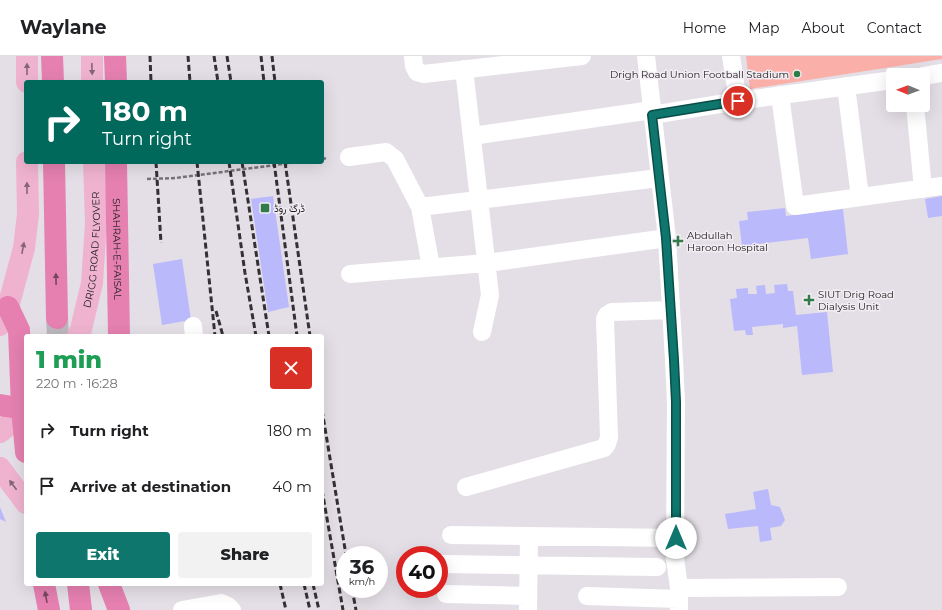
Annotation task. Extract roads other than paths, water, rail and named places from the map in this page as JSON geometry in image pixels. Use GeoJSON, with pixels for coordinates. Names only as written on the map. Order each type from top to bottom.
{"type":"FeatureCollection","features":[{"type":"Feature","properties":{"kind":"highway"},"geometry":{"type":"LineString","coordinates":[[52,56],[52,80]]}},
{"type":"Feature","properties":{"kind":"highway"},"geometry":{"type":"LineString","coordinates":[[115,56],[116,80]]}},
{"type":"Feature","properties":{"kind":"highway"},"geometry":{"type":"LineString","coordinates":[[54,164],[57,318]]}},
{"type":"Feature","properties":{"kind":"highway","name":"SHAHRAH-E-FAISAL"},"geometry":{"type":"LineString","coordinates":[[116,164],[118,326]]}},
{"type":"Feature","properties":{"kind":"highway"},"geometry":{"type":"LineString","coordinates":[[9,320],[24,348]]}},
{"type":"Feature","properties":{"kind":"highway"},"geometry":{"type":"LineString","coordinates":[[9,320],[24,403]]}},
{"type":"Feature","properties":{"kind":"highway"},"geometry":{"type":"LineString","coordinates":[[0,406],[24,409]]}},
{"type":"Feature","properties":{"kind":"highway"},"geometry":{"type":"LineString","coordinates":[[44,586],[49,610]]}},
{"type":"Feature","properties":{"kind":"highway"},"geometry":{"type":"LineString","coordinates":[[78,586],[81,610]]}},
{"type":"Feature","properties":{"kind":"highway"},"geometry":{"type":"LineString","coordinates":[[110,586],[119,610]]}},
{"type":"Feature","properties":{"kind":"highway"},"geometry":{"type":"LineString","coordinates":[[126,586],[127,610]]}},
{"type":"Feature","properties":{"kind":"main road"},"geometry":{"type":"LineString","coordinates":[[27,56],[27,80]]}},
{"type":"Feature","properties":{"kind":"main road"},"geometry":{"type":"LineString","coordinates":[[92,56],[92,80]]}},
{"type":"Feature","properties":{"kind":"main road"},"geometry":{"type":"LineString","coordinates":[[9,320],[24,248],[28,214],[27,164]]}},
{"type":"Feature","properties":{"kind":"main road","name":"DRIGG ROAD FLYOVER"},"geometry":{"type":"LineString","coordinates":[[79,334],[92,283],[96,223],[94,164]]}},
{"type":"Feature","properties":{"kind":"main road"},"geometry":{"type":"LineString","coordinates":[[0,432],[24,410]]}},
{"type":"Feature","properties":{"kind":"main road"},"geometry":{"type":"LineString","coordinates":[[0,468],[24,500]]}},
{"type":"Feature","properties":{"kind":"street"},"geometry":{"type":"LineString","coordinates":[[413,56],[414,66],[417,72],[424,74],[464,69],[486,61],[582,56]]}},
{"type":"Feature","properties":{"kind":"street"},"geometry":{"type":"LineString","coordinates":[[646,56],[666,238],[671,310],[676,402],[675,558],[679,599]]}},
{"type":"Feature","properties":{"kind":"street"},"geometry":{"type":"LineString","coordinates":[[731,56],[738,101]]}},
{"type":"Feature","properties":{"kind":"street"},"geometry":{"type":"LineString","coordinates":[[464,69],[490,295],[482,332]]}},
{"type":"Feature","properties":{"kind":"street"},"geometry":{"type":"LineString","coordinates":[[930,75],[942,73]]}},
{"type":"Feature","properties":{"kind":"street"},"geometry":{"type":"LineString","coordinates":[[472,136],[886,81]]}},
{"type":"Feature","properties":{"kind":"street"},"geometry":{"type":"LineString","coordinates":[[846,86],[860,197]]}},
{"type":"Feature","properties":{"kind":"street"},"geometry":{"type":"LineString","coordinates":[[780,95],[796,206],[942,186]]}},
{"type":"Feature","properties":{"kind":"street"},"geometry":{"type":"LineString","coordinates":[[916,112],[923,189]]}},
{"type":"Feature","properties":{"kind":"street"},"geometry":{"type":"LineString","coordinates":[[349,157],[386,152],[395,159],[420,207],[431,267]]}},
{"type":"Feature","properties":{"kind":"street"},"geometry":{"type":"LineString","coordinates":[[420,207],[659,178]]}},
{"type":"Feature","properties":{"kind":"street"},"geometry":{"type":"LineString","coordinates":[[350,274],[487,263],[666,238]]}},
{"type":"Feature","properties":{"kind":"street"},"geometry":{"type":"LineString","coordinates":[[466,487],[604,448],[609,437],[605,319],[607,314],[612,312],[671,310]]}},
{"type":"Feature","properties":{"kind":"street"},"geometry":{"type":"LineString","coordinates":[[451,535],[676,538]]}},
{"type":"Feature","properties":{"kind":"street"},"geometry":{"type":"LineString","coordinates":[[448,594],[528,603],[529,536]]}},
{"type":"Feature","properties":{"kind":"street"},"geometry":{"type":"LineString","coordinates":[[448,564],[657,567]]}},
{"type":"Feature","properties":{"kind":"street"},"geometry":{"type":"LineString","coordinates":[[587,596],[679,599],[838,587]]}},
{"type":"Feature","properties":{"kind":"street"},"geometry":{"type":"LineString","coordinates":[[182,610],[221,603],[228,606],[232,610]]}},
{"type":"Feature","properties":{"kind":"tunnel"},"geometry":{"type":"LineString","coordinates":[[57,318],[58,334]]}},
{"type":"Feature","properties":{"kind":"railway"},"geometry":{"type":"LineString","coordinates":[[150,56],[151,80]]}},
{"type":"Feature","properties":{"kind":"railway"},"geometry":{"type":"LineString","coordinates":[[188,56],[190,80]]}},
{"type":"Feature","properties":{"kind":"railway"},"geometry":{"type":"LineString","coordinates":[[214,56],[218,80]]}},
{"type":"Feature","properties":{"kind":"railway"},"geometry":{"type":"LineString","coordinates":[[227,56],[231,80]]}},
{"type":"Feature","properties":{"kind":"railway"},"geometry":{"type":"LineString","coordinates":[[261,56],[264,80]]}},
{"type":"Feature","properties":{"kind":"railway"},"geometry":{"type":"LineString","coordinates":[[272,56],[275,80]]}},
{"type":"Feature","properties":{"kind":"railway"},"geometry":{"type":"LineString","coordinates":[[156,164],[161,243]]}},
{"type":"Feature","properties":{"kind":"railway"},"geometry":{"type":"LineString","coordinates":[[197,164],[215,334]]}},
{"type":"Feature","properties":{"kind":"railway"},"geometry":{"type":"LineString","coordinates":[[229,164],[256,334]]}},
{"type":"Feature","properties":{"kind":"railway"},"geometry":{"type":"LineString","coordinates":[[242,164],[269,334]]}},
{"type":"Feature","properties":{"kind":"railway"},"geometry":{"type":"LineString","coordinates":[[274,164],[297,334]]}},
{"type":"Feature","properties":{"kind":"railway"},"geometry":{"type":"LineString","coordinates":[[285,164],[310,334]]}},
{"type":"Feature","properties":{"kind":"railway"},"geometry":{"type":"LineString","coordinates":[[216,311],[222,334]]}},
{"type":"Feature","properties":{"kind":"railway"},"geometry":{"type":"LineString","coordinates":[[324,422],[345,546]]}},
{"type":"Feature","properties":{"kind":"railway"},"geometry":{"type":"LineString","coordinates":[[324,501],[343,610]]}},
{"type":"Feature","properties":{"kind":"railway"},"geometry":{"type":"LineString","coordinates":[[280,586],[286,610]]}},
{"type":"Feature","properties":{"kind":"railway"},"geometry":{"type":"LineString","coordinates":[[304,586],[310,610]]}},
{"type":"Feature","properties":{"kind":"railway"},"geometry":{"type":"LineString","coordinates":[[313,586],[319,610]]}},
{"type":"Feature","properties":{"kind":"railway"},"geometry":{"type":"LineString","coordinates":[[354,598],[356,610]]}},
{"type":"Feature","properties":{"kind":"place","name":"Drigh Road Union Football Stadium"},"geometry":{"type":"Point","coordinates":[797,74]}},
{"type":"Feature","properties":{"kind":"place","name":"ڈرگ روڈ"},"geometry":{"type":"Point","coordinates":[265,208]}},
{"type":"Feature","properties":{"kind":"place","name":"Abdullah Haroon Hospital"},"geometry":{"type":"Point","coordinates":[678,241]}},
{"type":"Feature","properties":{"kind":"place","name":"SIUT Drig Road Dialysis Unit"},"geometry":{"type":"Point","coordinates":[809,300]}}]}
